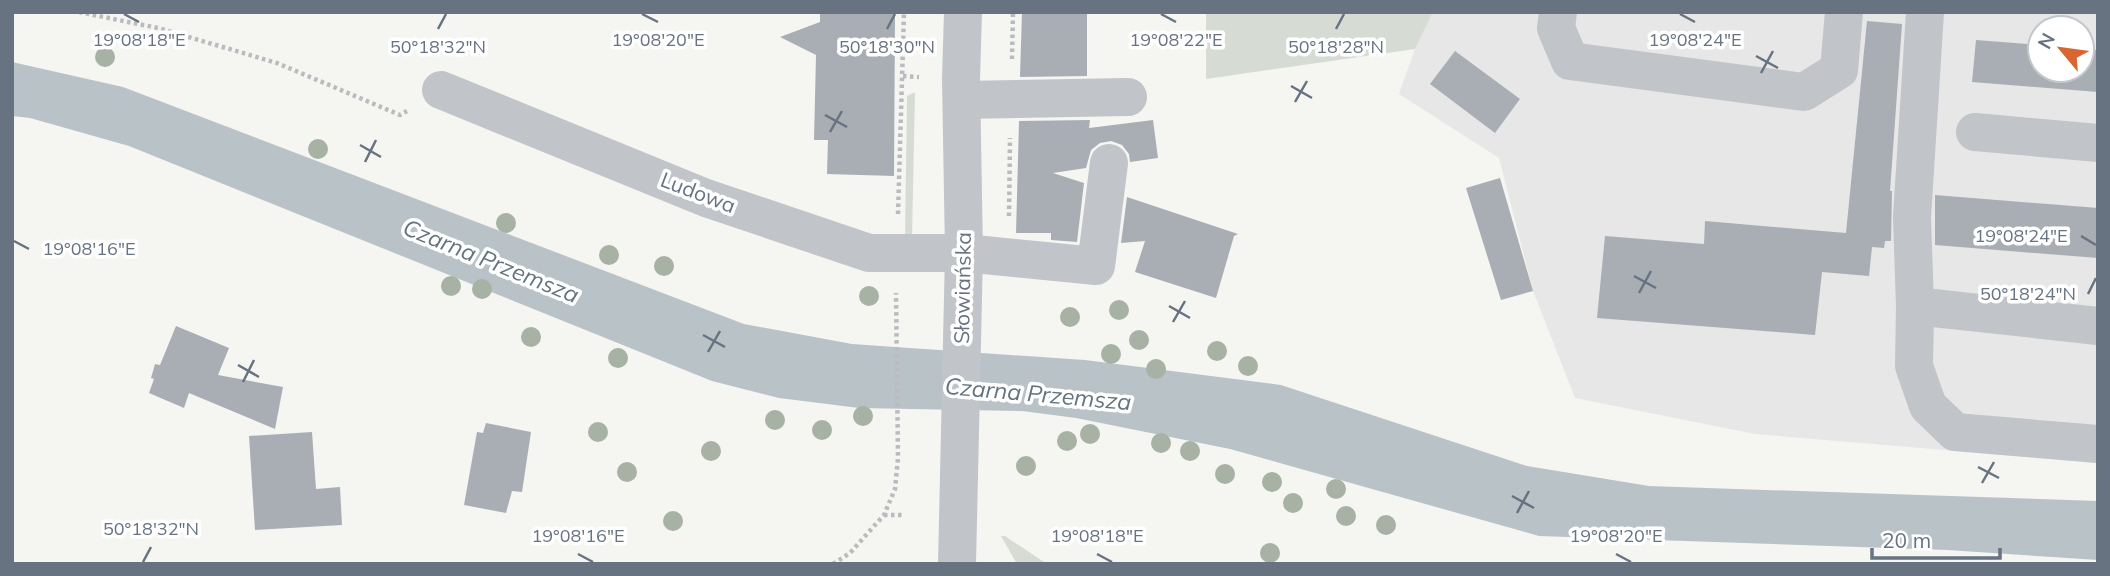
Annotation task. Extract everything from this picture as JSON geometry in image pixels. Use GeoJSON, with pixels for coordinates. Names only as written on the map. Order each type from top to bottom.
{"type":"FeatureCollection","features":[{"type":"Feature","properties":{"kind":"street","name":"Słowiańska"},"geometry":{"type":"LineString","coordinates":[[957,564],[964,269],[963,12]]}},
{"type":"Feature","properties":{"kind":"street"},"geometry":{"type":"LineString","coordinates":[[1558,12],[1556,28],[1570,61],[1804,92],[1839,70],[1844,12]]}},
{"type":"Feature","properties":{"kind":"street"},"geometry":{"type":"LineString","coordinates":[[1925,12],[1912,217],[1914,366],[1928,406],[1955,432],[2098,444]]}},
{"type":"Feature","properties":{"kind":"street","name":"Ludowa"},"geometry":{"type":"LineString","coordinates":[[441,90],[706,198],[897,262],[964,269],[1008,257],[1096,266],[1109,163]]}},
{"type":"Feature","properties":{"kind":"street"},"geometry":{"type":"LineString","coordinates":[[962,100],[1128,97]]}},
{"type":"Feature","properties":{"kind":"street"},"geometry":{"type":"LineString","coordinates":[[1975,132],[2098,143]]}},
{"type":"Feature","properties":{"kind":"street"},"geometry":{"type":"LineString","coordinates":[[1915,306],[2098,326]]}},
{"type":"Feature","properties":{"kind":"path"},"geometry":{"type":"LineString","coordinates":[[79,12],[158,28],[277,62],[400,115],[441,90]]}},
{"type":"Feature","properties":{"kind":"path"},"geometry":{"type":"LineString","coordinates":[[833,564],[850,553],[884,515],[895,489],[898,458],[897,262],[904,12]]}},
{"type":"Feature","properties":{"kind":"path"},"geometry":{"type":"LineString","coordinates":[[1008,257],[1013,12]]}},
{"type":"Feature","properties":{"kind":"path"},"geometry":{"type":"LineString","coordinates":[[903,76],[920,77]]}},
{"type":"Feature","properties":{"kind":"path"},"geometry":{"type":"LineString","coordinates":[[884,515],[902,515]]}},
{"type":"Feature","properties":{"kind":"shaded area"},"geometry":{"type":"Polygon","coordinates":[[[1206,12],[1433,12],[1415,49],[1206,79],[1206,12]]]}},
{"type":"Feature","properties":{"kind":"shaded area"},"geometry":{"type":"Polygon","coordinates":[[[1433,12],[2098,12],[2098,463],[1755,434],[1575,398],[1533,291],[1499,158],[1399,94],[1415,49],[1433,12]]]}},
{"type":"Feature","properties":{"kind":"shaded area"},"geometry":{"type":"Polygon","coordinates":[[[915,92],[912,239],[905,238],[907,96],[915,92]]]}},
{"type":"Feature","properties":{"kind":"shaded area"},"geometry":{"type":"Polygon","coordinates":[[[1001,536],[1005,536],[1047,564],[1017,564],[1001,536]]]}},
{"type":"Feature","properties":{"kind":"water","name":"Czarna Przemsza"},"geometry":{"type":"Polygon","coordinates":[[[12,62],[123,87],[744,324],[852,344],[1085,360],[1281,385],[1527,466],[1649,486],[2098,501],[2098,560],[1947,550],[1539,536],[1230,449],[1076,418],[1022,411],[859,408],[779,398],[712,381],[129,146],[30,118],[12,116],[12,62]]]}},
{"type":"Feature","properties":{"kind":"building"},"geometry":{"type":"Polygon","coordinates":[[[820,12],[895,12],[894,176],[827,174],[828,140],[814,140],[816,55],[780,37],[820,22],[820,12]]]}},
{"type":"Feature","properties":{"kind":"building"},"geometry":{"type":"Polygon","coordinates":[[[1022,12],[1087,12],[1087,76],[1020,77],[1022,12]]]}},
{"type":"Feature","properties":{"kind":"building"},"geometry":{"type":"Polygon","coordinates":[[[1867,21],[1902,24],[1890,191],[1891,241],[1885,241],[1884,248],[1872,247],[1869,276],[1822,272],[1815,335],[1597,318],[1605,236],[1704,244],[1705,221],[1846,233],[1867,21]]]}},
{"type":"Feature","properties":{"kind":"building"},"geometry":{"type":"Polygon","coordinates":[[[1976,40],[2026,44],[2026,84],[2096,84],[2098,50],[2098,92],[1972,82],[1976,40]]]}},
{"type":"Feature","properties":{"kind":"building"},"geometry":{"type":"Polygon","coordinates":[[[1455,51],[1520,99],[1495,133],[1430,84],[1455,51]]]}},
{"type":"Feature","properties":{"kind":"building"},"geometry":{"type":"Polygon","coordinates":[[[1090,120],[1089,128],[1153,120],[1158,158],[1130,162],[1129,154],[1122,145],[1111,141],[1100,143],[1091,150],[1086,168],[1053,173],[1084,183],[1077,242],[1051,240],[1051,233],[1016,233],[1019,121],[1090,120]]]}},
{"type":"Feature","properties":{"kind":"building"},"geometry":{"type":"Polygon","coordinates":[[[1500,178],[1533,291],[1501,300],[1466,188],[1500,178]]]}},
{"type":"Feature","properties":{"kind":"building"},"geometry":{"type":"Polygon","coordinates":[[[1935,195],[2098,208],[2098,258],[1935,245],[1935,195]]]}},
{"type":"Feature","properties":{"kind":"building"},"geometry":{"type":"Polygon","coordinates":[[[1127,197],[1238,234],[1234,236],[1216,298],[1135,272],[1145,241],[1121,243],[1127,197]]]}},
{"type":"Feature","properties":{"kind":"building"},"geometry":{"type":"Polygon","coordinates":[[[176,326],[229,348],[218,375],[283,387],[275,429],[189,393],[184,408],[149,393],[155,364],[160,365],[176,326]]]}},
{"type":"Feature","properties":{"kind":"building"},"geometry":{"type":"Polygon","coordinates":[[[486,423],[531,432],[522,492],[512,491],[506,513],[464,505],[477,432],[483,433],[486,423]]]}},
{"type":"Feature","properties":{"kind":"building"},"geometry":{"type":"Polygon","coordinates":[[[312,432],[316,489],[340,487],[342,525],[255,530],[249,436],[312,432]]]}}]}
